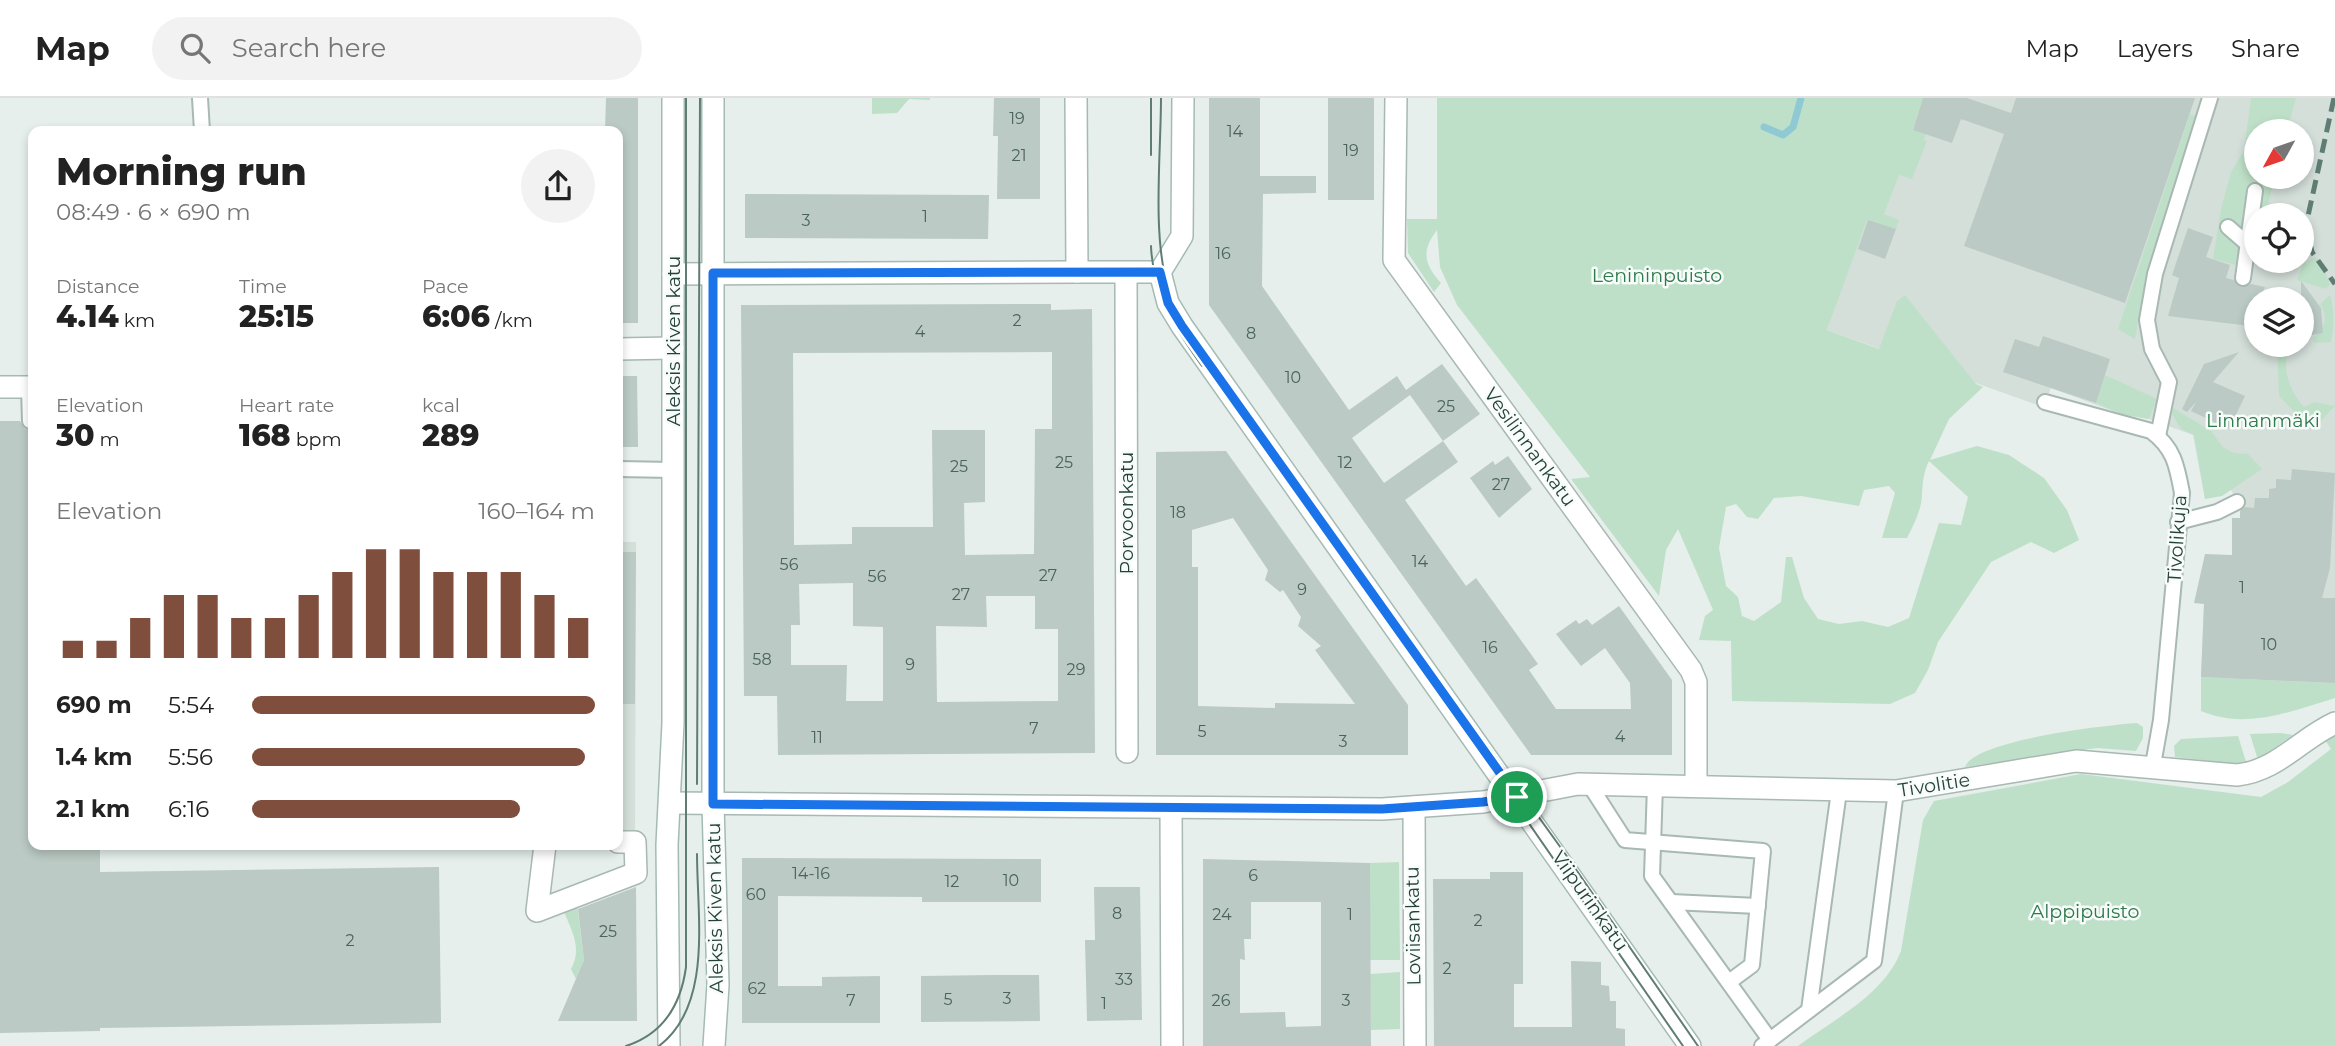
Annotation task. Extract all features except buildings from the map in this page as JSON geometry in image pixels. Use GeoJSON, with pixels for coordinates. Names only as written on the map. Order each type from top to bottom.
{"type":"FeatureCollection","features":[{"type":"Feature","properties":{"kind":"street","name":"Aleksis Kiven katu"},"geometry":{"type":"LineString","coordinates":[[669,1046],[667,845],[671,803],[673,98]]}},
{"type":"Feature","properties":{"kind":"street","name":"Aleksis Kiven katu"},"geometry":{"type":"LineString","coordinates":[[713,98],[713,804],[718,985],[714,1046]]}},
{"type":"Feature","properties":{"kind":"street"},"geometry":{"type":"LineString","coordinates":[[1076,98],[1077,272]]}},
{"type":"Feature","properties":{"kind":"street"},"geometry":{"type":"LineString","coordinates":[[673,274],[1160,272],[1182,236],[1183,98]]}},
{"type":"Feature","properties":{"kind":"street","name":"Vesilinnankatu"},"geometry":{"type":"LineString","coordinates":[[1396,98],[1394,260],[1691,670],[1696,682],[1696,786]]}},
{"type":"Feature","properties":{"kind":"street","name":"Viipurinkatu"},"geometry":{"type":"LineString","coordinates":[[1160,272],[1168,303],[1182,326],[1517,797],[1690,1046]]}},
{"type":"Feature","properties":{"kind":"street","name":"Porvoonkatu"},"geometry":{"type":"LineString","coordinates":[[1126,273],[1127,752]]}},
{"type":"Feature","properties":{"kind":"street"},"geometry":{"type":"LineString","coordinates":[[623,349],[673,348]]}},
{"type":"Feature","properties":{"kind":"street"},"geometry":{"type":"LineString","coordinates":[[0,387],[28,387]]}},
{"type":"Feature","properties":{"kind":"street","name":"Tivolitie"},"geometry":{"type":"LineString","coordinates":[[671,803],[1171,808],[1414,807],[1483,802],[1589,784],[1896,791],[2076,761],[2153,765],[2237,775],[2256,773],[2278,762],[2315,732],[2335,723]]}},
{"type":"Feature","properties":{"kind":"street","name":"Loviisankatu"},"geometry":{"type":"LineString","coordinates":[[1414,807],[1415,1046]]}},
{"type":"Feature","properties":{"kind":"street"},"geometry":{"type":"LineString","coordinates":[[1171,808],[1172,1046]]}},
{"type":"Feature","properties":{"kind":"street"},"geometry":{"type":"LineString","coordinates":[[544,850],[537,911],[636,873],[635,842],[623,842]]}},
{"type":"Feature","properties":{"kind":"lane"},"geometry":{"type":"LineString","coordinates":[[201,98],[202,126]]}},
{"type":"Feature","properties":{"kind":"lane"},"geometry":{"type":"LineString","coordinates":[[2045,402],[2151,431],[2158,436],[2169,382],[2152,349],[2147,320],[2155,274],[2210,98]]}},
{"type":"Feature","properties":{"kind":"lane"},"geometry":{"type":"LineString","coordinates":[[2254,203],[2255,191]]}},
{"type":"Feature","properties":{"kind":"lane"},"geometry":{"type":"LineString","coordinates":[[2228,227],[2244,241]]}},
{"type":"Feature","properties":{"kind":"lane"},"geometry":{"type":"LineString","coordinates":[[2243,278],[2244,273]]}},
{"type":"Feature","properties":{"kind":"lane","name":"Tivolikuja"},"geometry":{"type":"LineString","coordinates":[[2153,765],[2161,720],[2182,493],[2176,460],[2158,436]]}},
{"type":"Feature","properties":{"kind":"lane"},"geometry":{"type":"LineString","coordinates":[[623,469],[673,470]]}},
{"type":"Feature","properties":{"kind":"lane"},"geometry":{"type":"LineString","coordinates":[[2178,522],[2217,512],[2237,502]]}},
{"type":"Feature","properties":{"kind":"lane"},"geometry":{"type":"LineString","coordinates":[[1589,784],[1625,841],[1763,851],[1752,965],[1729,982]]}},
{"type":"Feature","properties":{"kind":"lane"},"geometry":{"type":"LineString","coordinates":[[1655,785],[1652,876],[1729,982],[1766,1043],[1874,961],[1896,791]]}},
{"type":"Feature","properties":{"kind":"lane"},"geometry":{"type":"LineString","coordinates":[[1809,1010],[1839,791]]}},
{"type":"Feature","properties":{"kind":"lane"},"geometry":{"type":"LineString","coordinates":[[1671,902],[1758,906]]}},
{"type":"Feature","properties":{"kind":"shaded area"},"geometry":{"type":"Polygon","coordinates":[[[1907,98],[2335,98],[2335,683],[2201,677],[2204,604],[2232,562],[2232,518],[2240,518],[2241,507],[2231,490],[2205,499],[2193,435],[2149,419],[2121,414],[2051,388],[2043,407],[1827,330],[1907,98]]]}},
{"type":"Feature","properties":{"kind":"shaded area"},"geometry":{"type":"Polygon","coordinates":[[[623,542],[636,542],[635,842],[623,842],[623,542]]]}},
{"type":"Feature","properties":{"kind":"green space"},"geometry":{"type":"Polygon","coordinates":[[[872,98],[930,98],[930,100],[909,99],[897,113],[872,114],[872,98]]]}},
{"type":"Feature","properties":{"kind":"green space","name":"Lenininpuisto"},"geometry":{"type":"Polygon","coordinates":[[[1437,98],[1923,98],[1913,129],[1926,134],[1924,140],[1927,141],[1912,179],[1899,175],[1884,214],[1899,220],[1896,229],[1867,220],[1827,330],[1879,349],[1897,301],[1905,295],[1976,384],[1983,387],[1949,419],[1930,460],[1977,446],[2009,455],[2044,478],[2067,510],[2079,540],[2054,553],[2031,542],[1991,562],[1938,642],[1928,670],[1915,693],[1890,704],[1732,701],[1731,641],[1699,640],[1705,616],[1713,610],[1678,529],[1666,550],[1659,596],[1571,479],[1590,477],[1457,305],[1440,267],[1437,230],[1428,244],[1427,251],[1431,270],[1441,283],[1434,292],[1408,253],[1407,219],[1437,219],[1437,98]],[[1929,461],[1919,511],[1907,538],[1882,538],[1895,493],[1889,486],[1864,490],[1859,506],[1801,496],[1774,498],[1758,519],[1747,517],[1736,504],[1726,507],[1719,548],[1726,586],[1738,597],[1742,616],[1754,621],[1781,602],[1786,557],[1792,557],[1804,598],[1818,619],[1839,624],[1862,621],[1888,627],[1909,618],[1939,523],[1961,525],[1968,497],[1929,461]]]}},
{"type":"Feature","properties":{"kind":"green space"},"geometry":{"type":"Polygon","coordinates":[[[2251,98],[2296,98],[2290,119],[2248,119],[2251,98]]]}},
{"type":"Feature","properties":{"kind":"green space"},"geometry":{"type":"Polygon","coordinates":[[[2190,114],[2196,117],[2145,284],[2135,339],[2118,329],[2190,114]]]}},
{"type":"Feature","properties":{"kind":"green space"},"geometry":{"type":"Polygon","coordinates":[[[2244,151],[2244,189],[2272,189],[2268,203],[2244,203],[2244,239],[2240,266],[2213,259],[2221,209],[2231,172],[2244,151]]]}},
{"type":"Feature","properties":{"kind":"green space"},"geometry":{"type":"Polygon","coordinates":[[[2314,258],[2322,262],[2330,285],[2326,289],[2297,280],[2300,273],[2314,273],[2314,258]]]}},
{"type":"Feature","properties":{"kind":"green space"},"geometry":{"type":"Polygon","coordinates":[[[2330,295],[2334,319],[2331,342],[2314,343],[2314,337],[2324,322],[2320,304],[2330,295]]]}},
{"type":"Feature","properties":{"kind":"green space"},"geometry":{"type":"Polygon","coordinates":[[[2277,357],[2286,357],[2287,376],[2301,404],[2304,407],[2314,402],[2335,406],[2315,427],[2307,425],[2279,396],[2277,357]]]}},
{"type":"Feature","properties":{"kind":"green space"},"geometry":{"type":"Polygon","coordinates":[[[2105,375],[2157,399],[2149,419],[2121,414],[2096,403],[2105,375]]]}},
{"type":"Feature","properties":{"kind":"green space"},"geometry":{"type":"Polygon","coordinates":[[[2173,408],[2211,431],[2223,447],[2234,453],[2248,454],[2262,469],[2222,496],[2205,499],[2194,435],[2181,429],[2172,414],[2173,408]]]}},
{"type":"Feature","properties":{"kind":"green space"},"geometry":{"type":"Polygon","coordinates":[[[2201,677],[2335,683],[2335,698],[2268,717],[2235,719],[2201,711],[2201,677]]]}},
{"type":"Feature","properties":{"kind":"green space"},"geometry":{"type":"Polygon","coordinates":[[[2137,723],[2143,727],[2143,738],[2136,751],[2097,748],[1965,767],[1974,757],[2015,742],[2137,723]]]}},
{"type":"Feature","properties":{"kind":"green space"},"geometry":{"type":"Polygon","coordinates":[[[2250,734],[2293,735],[2258,760],[2250,734]]]}},
{"type":"Feature","properties":{"kind":"green space"},"geometry":{"type":"Polygon","coordinates":[[[2238,736],[2247,765],[2175,757],[2174,746],[2181,739],[2238,736]]]}},
{"type":"Feature","properties":{"kind":"green space","name":"Alppipuisto"},"geometry":{"type":"Polygon","coordinates":[[[2335,736],[2335,1046],[1798,1046],[1857,1005],[1883,981],[1893,967],[1901,951],[1923,820],[1934,801],[2081,774],[2261,797],[2288,782],[2331,749],[2325,740],[2335,736]]]}},
{"type":"Feature","properties":{"kind":"green space"},"geometry":{"type":"Polygon","coordinates":[[[1399,862],[1400,960],[1370,960],[1370,863],[1399,862]]]}},
{"type":"Feature","properties":{"kind":"green space"},"geometry":{"type":"Polygon","coordinates":[[[577,903],[584,960],[576,979],[571,969],[576,946],[563,909],[577,903]]]}},
{"type":"Feature","properties":{"kind":"green space"},"geometry":{"type":"Polygon","coordinates":[[[1400,972],[1400,1029],[1371,1030],[1370,974],[1400,972]]]}},
{"type":"Feature","properties":{"kind":"waterway"},"geometry":{"type":"LineString","coordinates":[[1764,127],[1783,135],[1793,127],[1801,98]]}},
{"type":"Feature","properties":{"kind":"tram line"},"geometry":{"type":"LineString","coordinates":[[626,1046],[650,1034],[668,1016],[680,993],[686,967],[686,98]]}},
{"type":"Feature","properties":{"kind":"tram line"},"geometry":{"type":"LineString","coordinates":[[697,784],[700,98]]}},
{"type":"Feature","properties":{"kind":"tram line"},"geometry":{"type":"LineString","coordinates":[[1151,98],[1151,155]]}},
{"type":"Feature","properties":{"kind":"tram line"},"geometry":{"type":"LineString","coordinates":[[1161,98],[1160,244],[1168,287],[1178,310],[1199,344],[1566,855],[1698,1046]]}},
{"type":"Feature","properties":{"kind":"tram line"},"geometry":{"type":"LineString","coordinates":[[1151,246],[1156,280],[1167,310],[1202,366]]}},
{"type":"Feature","properties":{"kind":"tram line"},"geometry":{"type":"LineString","coordinates":[[1492,770],[1683,1046]]}},
{"type":"Feature","properties":{"kind":"tram line"},"geometry":{"type":"LineString","coordinates":[[659,1046],[676,1029],[688,1007],[695,984],[699,931],[697,854]]}},
{"type":"Feature","properties":{"kind":"railway"},"geometry":{"type":"LineString","coordinates":[[2334,98],[2306,225],[2312,252],[2335,284]]}},
{"type":"Feature","properties":{"kind":"route"},"geometry":{"type":"LineString","coordinates":[[1160,272],[1168,303],[1182,326],[1517,797],[1382,809],[713,804],[713,273],[1160,272]]}},
{"type":"Feature","properties":{"kind":"park label","name":"Linnanmäki"},"geometry":{"type":"Point","coordinates":[2263,420]}}]}
